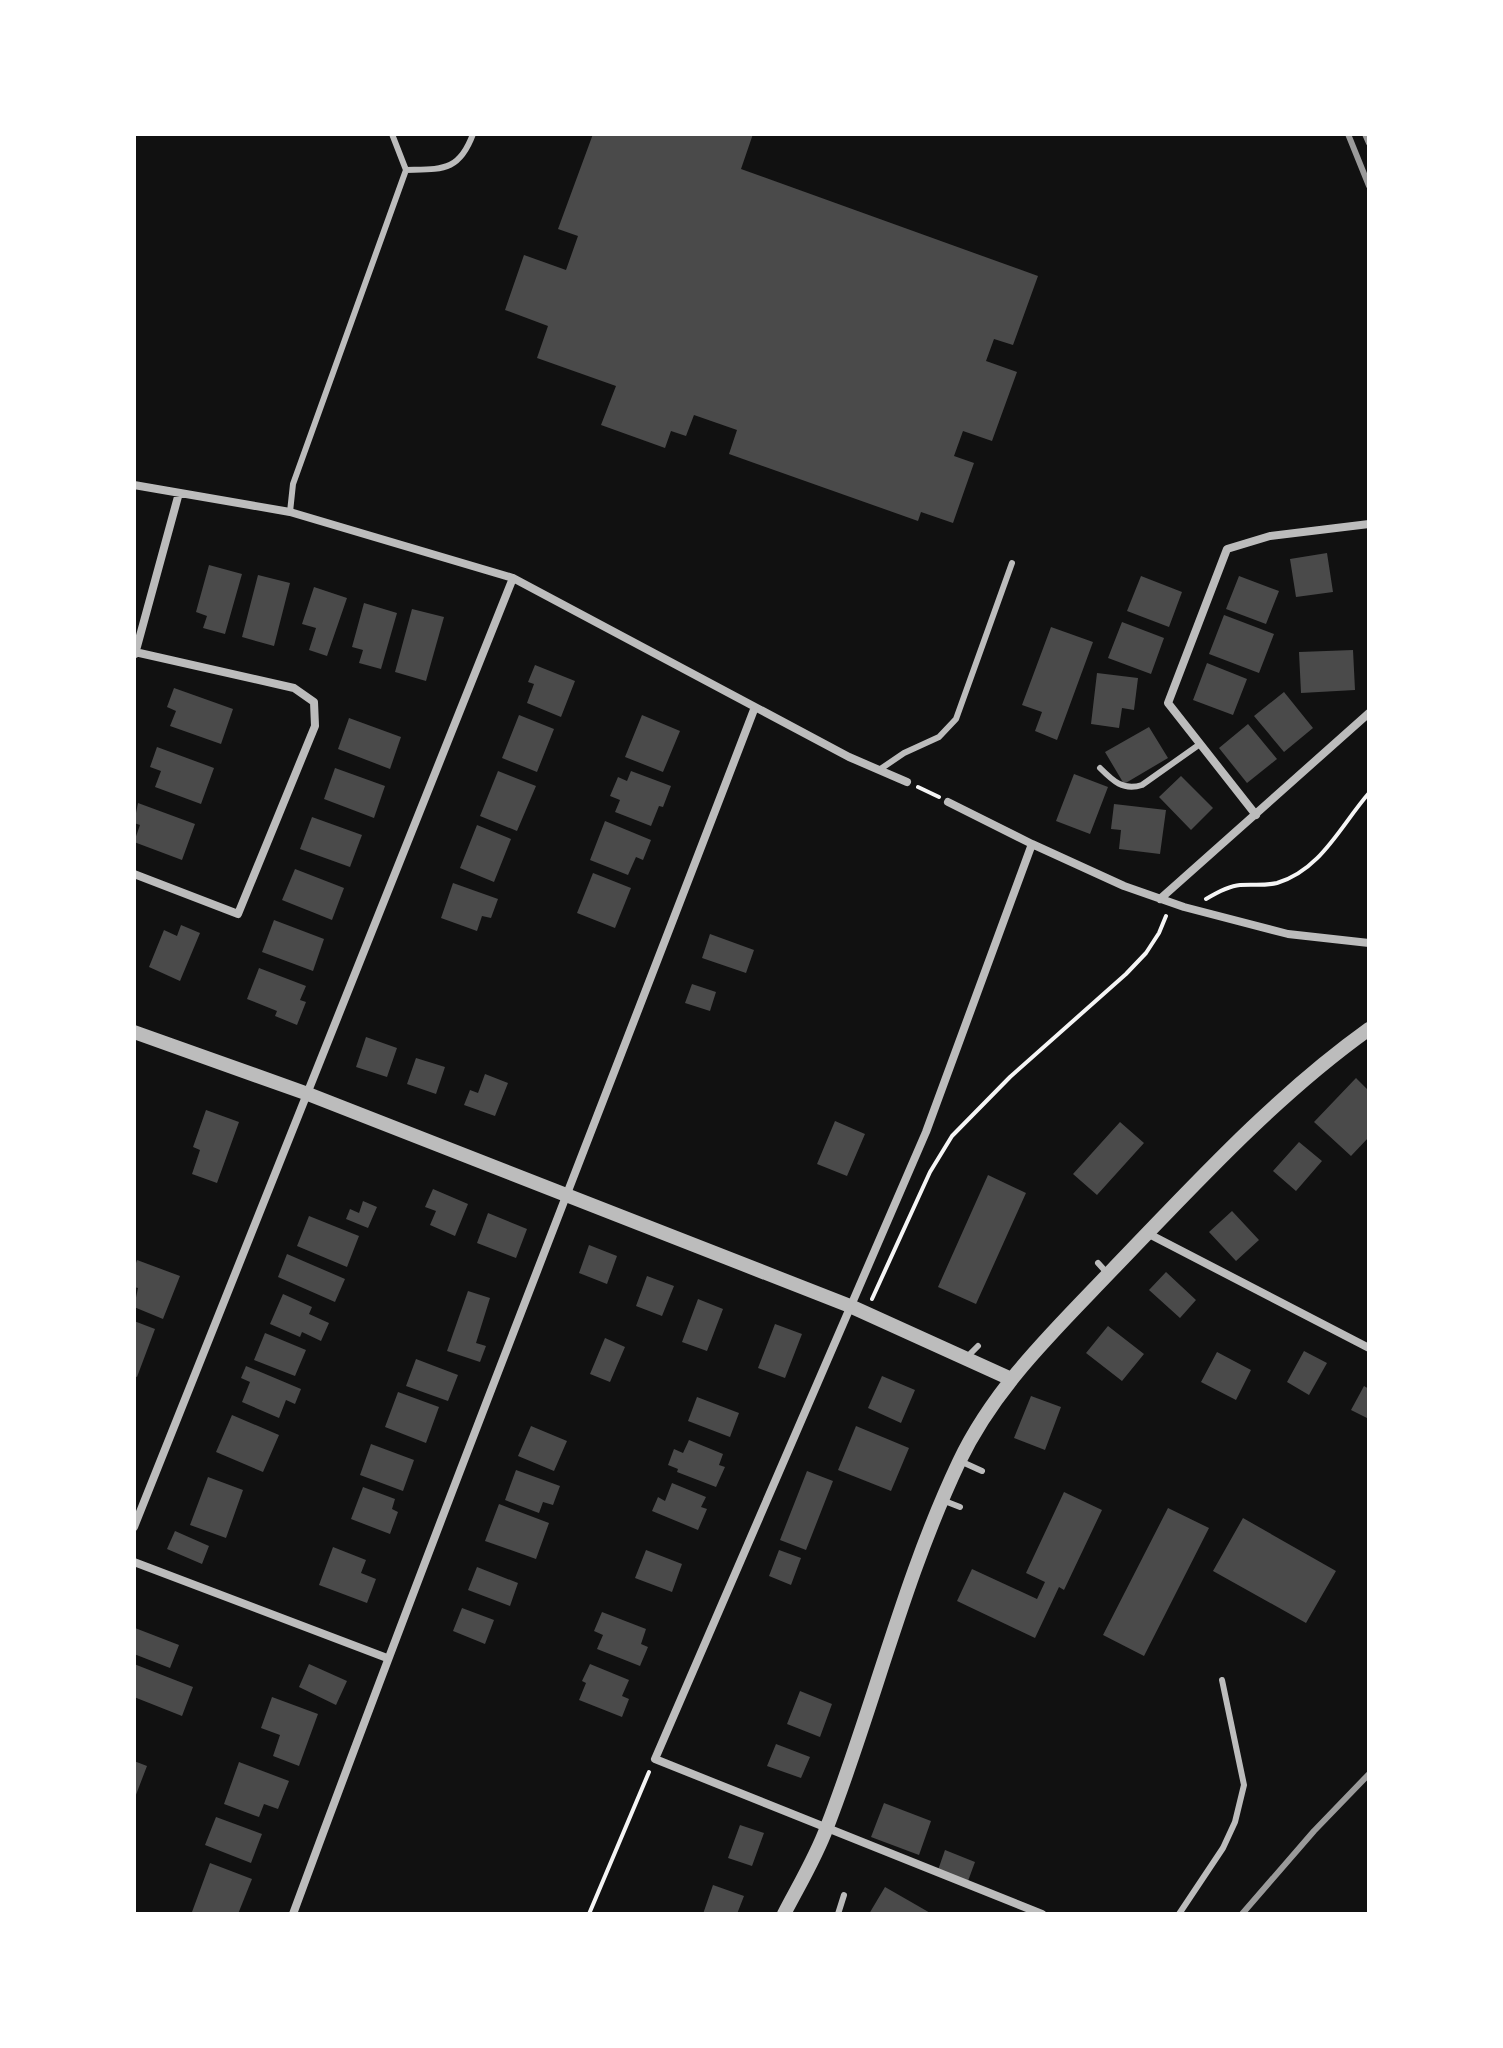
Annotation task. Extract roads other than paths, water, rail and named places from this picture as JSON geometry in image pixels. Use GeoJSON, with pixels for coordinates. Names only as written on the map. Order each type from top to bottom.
{"type":"FeatureCollection","features":[{"type":"Feature","properties":{"kind":"street"},"geometry":{"type":"LineString","coordinates":[[134,485],[290,512],[513,578],[849,757],[907,782]]}},
{"type":"Feature","properties":{"kind":"street"},"geometry":{"type":"LineString","coordinates":[[134,874],[238,914],[315,726],[314,702],[294,688],[135,654],[179,493]]}},
{"type":"Feature","properties":{"kind":"street"},"geometry":{"type":"LineString","coordinates":[[1256,815],[1168,703],[1227,549],[1270,536],[1369,524]]}},
{"type":"Feature","properties":{"kind":"street"},"geometry":{"type":"LineString","coordinates":[[134,1527],[513,578]]}},
{"type":"Feature","properties":{"kind":"street"},"geometry":{"type":"LineString","coordinates":[[293,1914],[387,1658],[568,1197],[755,707]]}},
{"type":"Feature","properties":{"kind":"street"},"geometry":{"type":"LineString","coordinates":[[1160,899],[1369,713]]}},
{"type":"Feature","properties":{"kind":"street"},"geometry":{"type":"LineString","coordinates":[[948,802],[1032,844],[1160,899],[1288,934],[1369,943]]}},
{"type":"Feature","properties":{"kind":"street"},"geometry":{"type":"LineString","coordinates":[[1032,844],[944,1087],[655,1759],[1042,1914]]}},
{"type":"Feature","properties":{"kind":"street"},"geometry":{"type":"LineString","coordinates":[[784,1914],[827,1829],[905,1594],[942,1500],[987,1412],[1103,1269],[1147,1233],[1279,1100],[1327,1059],[1369,1029]]}},
{"type":"Feature","properties":{"kind":"street"},"geometry":{"type":"LineString","coordinates":[[134,1032],[308,1094],[850,1306],[1011,1379]]}},
{"type":"Feature","properties":{"kind":"street"},"geometry":{"type":"LineString","coordinates":[[1147,1233],[1369,1348]]}},
{"type":"Feature","properties":{"kind":"street"},"geometry":{"type":"LineString","coordinates":[[134,1562],[387,1658]]}},
{"type":"Feature","properties":{"kind":"lane"},"geometry":{"type":"LineString","coordinates":[[290,512],[293,484],[406,170],[392,134]]}},
{"type":"Feature","properties":{"kind":"lane"},"geometry":{"type":"LineString","coordinates":[[406,170],[447,168],[467,150],[473,134]]}},
{"type":"Feature","properties":{"kind":"lane"},"geometry":{"type":"LineString","coordinates":[[879,770],[904,753],[939,737],[956,719],[1012,563]]}},
{"type":"Feature","properties":{"kind":"lane"},"geometry":{"type":"LineString","coordinates":[[1100,768],[1114,782],[1131,789],[1142,785],[1200,744]]}},
{"type":"Feature","properties":{"kind":"lane"},"geometry":{"type":"LineString","coordinates":[[966,1358],[978,1346]]}},
{"type":"Feature","properties":{"kind":"lane"},"geometry":{"type":"LineString","coordinates":[[960,1460],[982,1471]]}},
{"type":"Feature","properties":{"kind":"lane"},"geometry":{"type":"LineString","coordinates":[[942,1500],[960,1507]]}},
{"type":"Feature","properties":{"kind":"lane"},"geometry":{"type":"LineString","coordinates":[[1179,1914],[1223,1848],[1235,1822],[1244,1785],[1222,1680]]}},
{"type":"Feature","properties":{"kind":"lane"},"geometry":{"type":"LineString","coordinates":[[838,1914],[844,1895]]}},
{"type":"Feature","properties":{"kind":"railway"},"geometry":{"type":"LineString","coordinates":[[1348,134],[1369,186]]}},
{"type":"Feature","properties":{"kind":"railway"},"geometry":{"type":"LineString","coordinates":[[1365,134],[1369,143]]}},
{"type":"Feature","properties":{"kind":"railway"},"geometry":{"type":"LineString","coordinates":[[1242,1914],[1314,1831],[1369,1774]]}}]}
